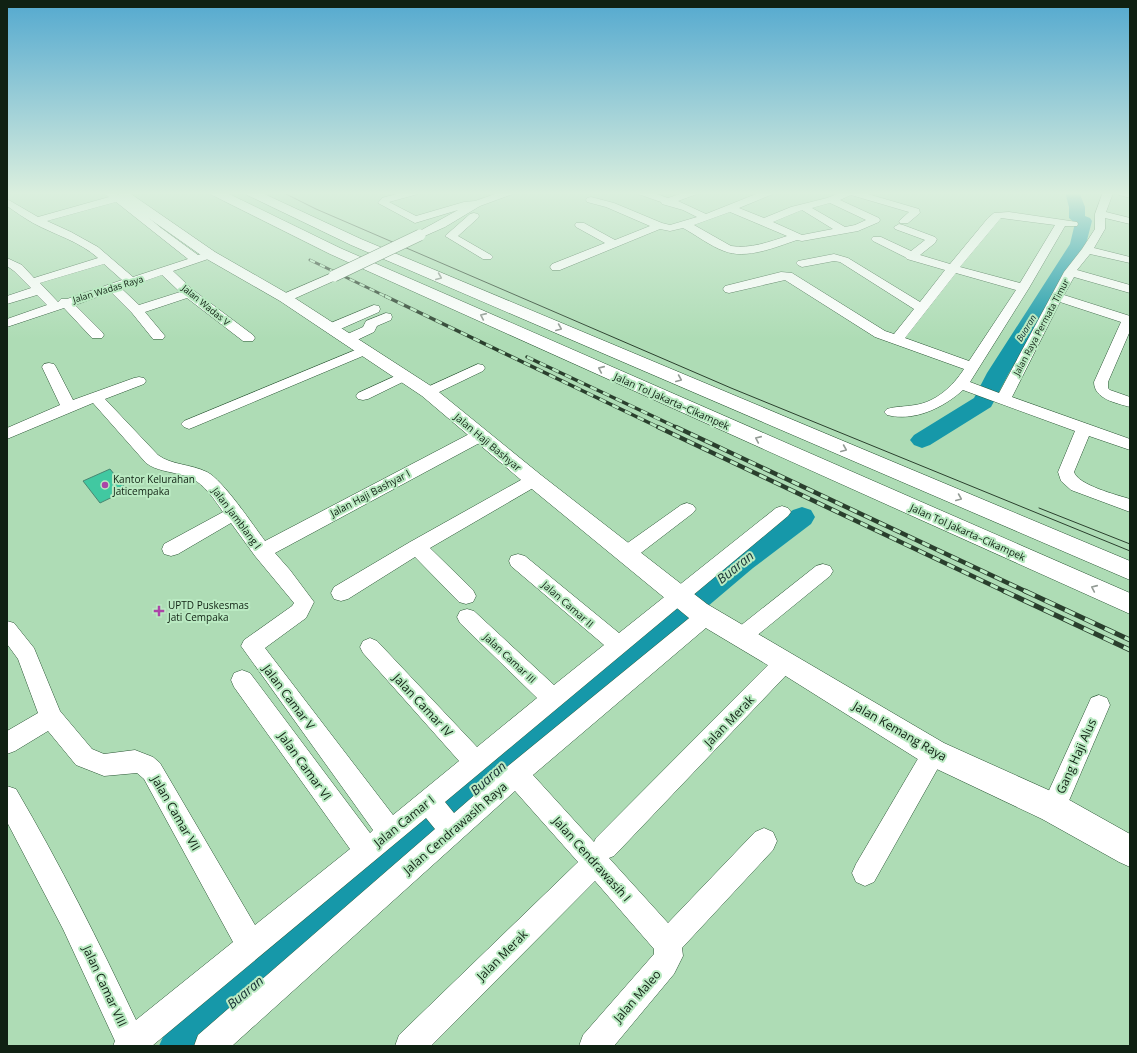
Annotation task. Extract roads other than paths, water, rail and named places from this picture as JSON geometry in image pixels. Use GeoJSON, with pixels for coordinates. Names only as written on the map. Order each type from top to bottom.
{"type":"FeatureCollection","features":[{"type":"Feature","properties":{"kind":"main road","name":"Jalan Haji Bashyar"},"geometry":{"type":"LineString","coordinates":[[183,241],[204,258],[285,298],[428,392],[479,436],[691,605]]}},
{"type":"Feature","properties":{"kind":"main road","name":"Jalan Tol Jakarta–Cikampek"},"geometry":{"type":"LineString","coordinates":[[315,241],[1130,604]]}},
{"type":"Feature","properties":{"kind":"main road"},"geometry":{"type":"LineString","coordinates":[[354,241],[923,482],[1130,572]]}},
{"type":"Feature","properties":{"kind":"main road","name":"Jalan Kemang Raya"},"geometry":{"type":"LineString","coordinates":[[691,605],[934,753],[1053,808],[1130,851]]}},
{"type":"Feature","properties":{"kind":"street"},"geometry":{"type":"LineString","coordinates":[[82,241],[94,249],[130,282]]}},
{"type":"Feature","properties":{"kind":"street"},"geometry":{"type":"LineString","coordinates":[[285,298],[407,241]]}},
{"type":"Feature","properties":{"kind":"street"},"geometry":{"type":"LineString","coordinates":[[460,241],[487,257]]}},
{"type":"Feature","properties":{"kind":"street"},"geometry":{"type":"LineString","coordinates":[[610,241],[615,244]]}},
{"type":"Feature","properties":{"kind":"street"},"geometry":{"type":"LineString","coordinates":[[556,268],[622,241]]}},
{"type":"Feature","properties":{"kind":"street"},"geometry":{"type":"LineString","coordinates":[[714,241],[728,249],[736,251],[780,241]]}},
{"type":"Feature","properties":{"kind":"street"},"geometry":{"type":"LineString","coordinates":[[881,241],[911,257],[1024,288]]}},
{"type":"Feature","properties":{"kind":"street"},"geometry":{"type":"LineString","coordinates":[[911,257],[931,241]]}},
{"type":"Feature","properties":{"kind":"street"},"geometry":{"type":"LineString","coordinates":[[896,340],[975,241]]}},
{"type":"Feature","properties":{"kind":"street"},"geometry":{"type":"LineString","coordinates":[[892,412],[914,412],[941,402],[965,386],[973,367],[1056,241]]}},
{"type":"Feature","properties":{"kind":"street","name":"Jalan Raya Permata Timur"},"geometry":{"type":"LineString","coordinates":[[1000,398],[1070,272],[1087,250],[1091,241]]}},
{"type":"Feature","properties":{"kind":"street"},"geometry":{"type":"LineString","coordinates":[[1087,250],[1130,260]]}},
{"type":"Feature","properties":{"kind":"street"},"geometry":{"type":"LineString","coordinates":[[802,263],[834,257],[844,260],[921,308]]}},
{"type":"Feature","properties":{"kind":"street","name":"Jalan Wadas Raya"},"geometry":{"type":"LineString","coordinates":[[7,322],[204,258]]}},
{"type":"Feature","properties":{"kind":"street"},"geometry":{"type":"LineString","coordinates":[[7,300],[36,286],[105,260]]}},
{"type":"Feature","properties":{"kind":"street"},"geometry":{"type":"LineString","coordinates":[[7,262],[18,268],[36,286],[97,335]]}},
{"type":"Feature","properties":{"kind":"street","name":"Jalan Wadas V"},"geometry":{"type":"LineString","coordinates":[[165,270],[189,293],[248,338]]}},
{"type":"Feature","properties":{"kind":"street"},"geometry":{"type":"LineString","coordinates":[[1070,272],[1130,289]]}},
{"type":"Feature","properties":{"kind":"street"},"geometry":{"type":"LineString","coordinates":[[729,289],[781,276],[788,276],[868,327],[896,340],[973,367]]}},
{"type":"Feature","properties":{"kind":"street"},"geometry":{"type":"LineString","coordinates":[[114,288],[137,310],[158,336]]}},
{"type":"Feature","properties":{"kind":"street"},"geometry":{"type":"LineString","coordinates":[[137,310],[189,293]]}},
{"type":"Feature","properties":{"kind":"street"},"geometry":{"type":"LineString","coordinates":[[1057,297],[1129,320],[1101,382],[1101,388],[1105,393],[1130,402]]}},
{"type":"Feature","properties":{"kind":"street"},"geometry":{"type":"LineString","coordinates":[[331,328],[374,309]]}},
{"type":"Feature","properties":{"kind":"street"},"geometry":{"type":"LineString","coordinates":[[348,338],[369,329],[370,324],[386,316]]}},
{"type":"Feature","properties":{"kind":"street"},"geometry":{"type":"LineString","coordinates":[[190,424],[365,350]]}},
{"type":"Feature","properties":{"kind":"street"},"geometry":{"type":"LineString","coordinates":[[49,366],[69,407]]}},
{"type":"Feature","properties":{"kind":"street"},"geometry":{"type":"LineString","coordinates":[[428,392],[478,368]]}},
{"type":"Feature","properties":{"kind":"street"},"geometry":{"type":"LineString","coordinates":[[363,396],[404,376]]}},
{"type":"Feature","properties":{"kind":"street"},"geometry":{"type":"LineString","coordinates":[[7,434],[69,407],[139,381]]}},
{"type":"Feature","properties":{"kind":"street"},"geometry":{"type":"LineString","coordinates":[[965,386],[1130,445]]}},
{"type":"Feature","properties":{"kind":"street","name":"Jalan Jamblang I"},"geometry":{"type":"LineString","coordinates":[[95,397],[152,459],[160,465],[188,470],[203,477],[215,488],[233,514],[283,575]]}},
{"type":"Feature","properties":{"kind":"street"},"geometry":{"type":"LineString","coordinates":[[1084,429],[1066,472],[1067,477],[1077,486],[1130,506]]}},
{"type":"Feature","properties":{"kind":"street","name":"Jalan Haji Bashyar I"},"geometry":{"type":"LineString","coordinates":[[262,551],[479,436]]}},
{"type":"Feature","properties":{"kind":"street"},"geometry":{"type":"LineString","coordinates":[[341,593],[417,547],[534,480]]}},
{"type":"Feature","properties":{"kind":"street"},"geometry":{"type":"LineString","coordinates":[[626,554],[687,509]]}},
{"type":"Feature","properties":{"kind":"street"},"geometry":{"type":"LineString","coordinates":[[691,605],[698,582],[782,512]]}},
{"type":"Feature","properties":{"kind":"street"},"geometry":{"type":"LineString","coordinates":[[171,549],[233,514]]}},
{"type":"Feature","properties":{"kind":"street"},"geometry":{"type":"LineString","coordinates":[[417,547],[466,596]]}},
{"type":"Feature","properties":{"kind":"street","name":"Jalan Camar II"},"geometry":{"type":"LineString","coordinates":[[518,561],[596,628],[619,645]]}},
{"type":"Feature","properties":{"kind":"street"},"geometry":{"type":"LineString","coordinates":[[742,636],[823,571]]}},
{"type":"Feature","properties":{"kind":"street","name":"Jalan Camar V"},"geometry":{"type":"LineString","coordinates":[[283,575],[304,602],[299,612],[251,646],[390,832]]}},
{"type":"Feature","properties":{"kind":"street","name":"Jalan Camar I"},"geometry":{"type":"LineString","coordinates":[[130,1045],[390,832],[442,818],[476,762],[619,645],[691,605]]}},
{"type":"Feature","properties":{"kind":"street","name":"Jalan Cendrawasih Raya"},"geometry":{"type":"LineString","coordinates":[[209,1046],[442,818],[516,774],[691,605]]}},
{"type":"Feature","properties":{"kind":"street","name":"Jalan Camar III"},"geometry":{"type":"LineString","coordinates":[[467,617],[553,699]]}},
{"type":"Feature","properties":{"kind":"street","name":"Jalan Camar VII"},"geometry":{"type":"LineString","coordinates":[[7,628],[27,654],[51,717],[84,758],[104,765],[135,762],[145,765],[152,771],[251,946]]}},
{"type":"Feature","properties":{"kind":"street","name":"Jalan Camar IV"},"geometry":{"type":"LineString","coordinates":[[370,647],[476,762]]}},
{"type":"Feature","properties":{"kind":"street","name":"Jalan Merak"},"geometry":{"type":"LineString","coordinates":[[410,1046],[600,855],[785,662]]}},
{"type":"Feature","properties":{"kind":"street","name":"Jalan Camar VI"},"geometry":{"type":"LineString","coordinates":[[242,680],[367,851]]}},
{"type":"Feature","properties":{"kind":"street","name":"Gang Haji Alus"},"geometry":{"type":"LineString","coordinates":[[1053,808],[1099,705]]}},
{"type":"Feature","properties":{"kind":"street"},"geometry":{"type":"LineString","coordinates":[[7,743],[51,717]]}},
{"type":"Feature","properties":{"kind":"street"},"geometry":{"type":"LineString","coordinates":[[865,873],[934,753]]}},
{"type":"Feature","properties":{"kind":"street","name":"Jalan Cendrawasih I"},"geometry":{"type":"LineString","coordinates":[[516,774],[600,855],[668,943]]}},
{"type":"Feature","properties":{"kind":"street","name":"Jalan Camar VIII"},"geometry":{"type":"LineString","coordinates":[[7,798],[33,842],[78,928],[130,1045]]}},
{"type":"Feature","properties":{"kind":"street"},"geometry":{"type":"LineString","coordinates":[[668,943],[764,841]]}},
{"type":"Feature","properties":{"kind":"street","name":"Jalan Maleo"},"geometry":{"type":"LineString","coordinates":[[594,1046],[664,964],[669,956],[668,943]]}},
{"type":"Feature","properties":{"kind":"waterway","name":"Buaran"},"geometry":{"type":"LineString","coordinates":[[922,440],[983,402],[998,373],[1079,241]]}},
{"type":"Feature","properties":{"kind":"waterway","name":"Buaran"},"geometry":{"type":"LineString","coordinates":[[182,1046],[351,902],[578,696],[743,560],[802,517]]}},
{"type":"Feature","properties":{"kind":"tram line"},"geometry":{"type":"LineString","coordinates":[[391,241],[731,388],[1130,551]]}},
{"type":"Feature","properties":{"kind":"tram line"},"geometry":{"type":"LineString","coordinates":[[1039,508],[1130,544]]}},
{"type":"Feature","properties":{"kind":"railway"},"geometry":{"type":"LineString","coordinates":[[310,260],[387,297]]}},
{"type":"Feature","properties":{"kind":"railway"},"geometry":{"type":"LineString","coordinates":[[385,296],[660,428]]}},
{"type":"Feature","properties":{"kind":"railway"},"geometry":{"type":"LineString","coordinates":[[527,357],[678,428]]}},
{"type":"Feature","properties":{"kind":"railway"},"geometry":{"type":"LineString","coordinates":[[658,427],[1006,592]]}},
{"type":"Feature","properties":{"kind":"railway"},"geometry":{"type":"LineString","coordinates":[[676,427],[1027,592]]}},
{"type":"Feature","properties":{"kind":"railway"},"geometry":{"type":"LineString","coordinates":[[1004,591],[1130,650]]}},
{"type":"Feature","properties":{"kind":"railway"},"geometry":{"type":"LineString","coordinates":[[1025,591],[1130,640]]}},
{"type":"Feature","properties":{"kind":"place","name":"Kantor Kelurahan Jaticempaka"},"geometry":{"type":"Point","coordinates":[105,485]}},
{"type":"Feature","properties":{"kind":"place","name":"UPTD Puskesmas Jati Cempaka"},"geometry":{"type":"Point","coordinates":[159,611]}}]}
